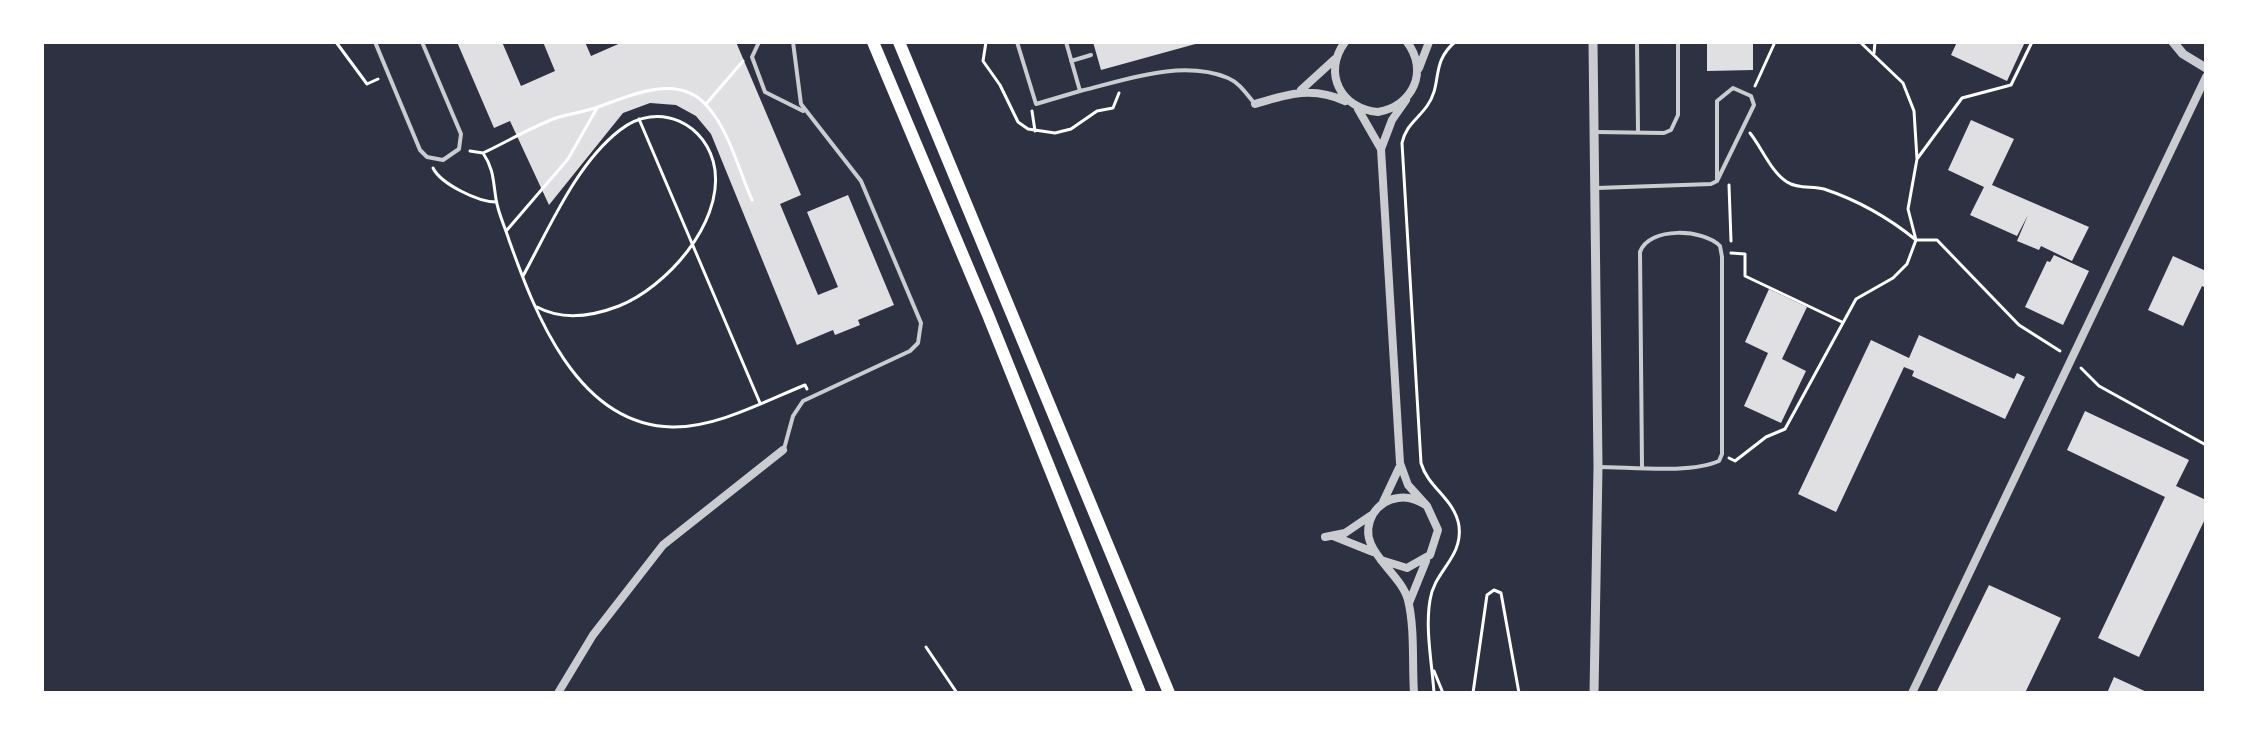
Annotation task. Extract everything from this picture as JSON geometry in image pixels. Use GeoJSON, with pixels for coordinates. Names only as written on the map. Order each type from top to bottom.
{"type":"FeatureCollection","features":[{"type":"Feature","properties":{"kind":"main road"},"geometry":{"type":"LineString","coordinates":[[873,42],[988,315],[1140,693]]}},
{"type":"Feature","properties":{"kind":"main road"},"geometry":{"type":"LineString","coordinates":[[899,42],[1019,324],[1169,693]]}},
{"type":"Feature","properties":{"kind":"street"},"geometry":{"type":"LineString","coordinates":[[1407,42],[1414,53],[1418,73]]}},
{"type":"Feature","properties":{"kind":"street"},"geometry":{"type":"LineString","coordinates":[[1409,604],[1438,530],[1427,506],[1408,485],[1400,463],[1381,149],[1392,120],[1406,100],[1429,42]]}},
{"type":"Feature","properties":{"kind":"street"},"geometry":{"type":"LineString","coordinates":[[1593,42],[1598,467],[1597,669],[1594,693]]}},
{"type":"Feature","properties":{"kind":"street"},"geometry":{"type":"LineString","coordinates":[[2173,42],[2206,68]]}},
{"type":"Feature","properties":{"kind":"street"},"geometry":{"type":"LineString","coordinates":[[1300,91],[1341,48]]}},
{"type":"Feature","properties":{"kind":"street"},"geometry":{"type":"LineString","coordinates":[[1341,48],[1335,78],[1381,149]]}},
{"type":"Feature","properties":{"kind":"street"},"geometry":{"type":"LineString","coordinates":[[1912,693],[2206,77]]}},
{"type":"Feature","properties":{"kind":"street"},"geometry":{"type":"LineString","coordinates":[[1255,104],[1300,91],[1330,94],[1354,105],[1388,110],[1406,100]]}},
{"type":"Feature","properties":{"kind":"street"},"geometry":{"type":"LineString","coordinates":[[558,693],[593,635],[663,545],[783,450]]}},
{"type":"Feature","properties":{"kind":"street"},"geometry":{"type":"LineString","coordinates":[[1400,463],[1395,483],[1377,509],[1368,533],[1378,556],[1400,580],[1409,604],[1414,693]]}},
{"type":"Feature","properties":{"kind":"street"},"geometry":{"type":"LineString","coordinates":[[1427,506],[1403,497],[1377,509],[1355,528],[1329,536],[1407,568],[1430,555]]}},
{"type":"Feature","properties":{"kind":"street"},"geometry":{"type":"LineString","coordinates":[[1597,669],[1601,693]]}},
{"type":"Feature","properties":{"kind":"lane"},"geometry":{"type":"LineString","coordinates":[[375,42],[420,150],[427,157],[443,160],[459,149],[459,124],[422,42]]}},
{"type":"Feature","properties":{"kind":"lane"},"geometry":{"type":"LineString","coordinates":[[759,42],[753,49],[752,57],[765,92],[805,112]]}},
{"type":"Feature","properties":{"kind":"lane"},"geometry":{"type":"LineString","coordinates":[[783,450],[797,408],[809,396],[910,351],[918,343],[921,323],[861,181],[805,112],[798,94],[793,42]]}},
{"type":"Feature","properties":{"kind":"lane"},"geometry":{"type":"LineString","coordinates":[[1017,42],[1036,104],[1159,71],[1227,78],[1255,104]]}},
{"type":"Feature","properties":{"kind":"lane"},"geometry":{"type":"LineString","coordinates":[[1066,42],[1080,91]]}},
{"type":"Feature","properties":{"kind":"lane"},"geometry":{"type":"LineString","coordinates":[[1637,42],[1638,132]]}},
{"type":"Feature","properties":{"kind":"lane"},"geometry":{"type":"LineString","coordinates":[[1594,132],[1664,133],[1676,124],[1678,42]]}},
{"type":"Feature","properties":{"kind":"lane"},"geometry":{"type":"LineString","coordinates":[[1071,61],[1091,55]]}},
{"type":"Feature","properties":{"kind":"lane"},"geometry":{"type":"LineString","coordinates":[[1595,188],[1711,184],[1717,181],[1754,105],[1751,96],[1733,88],[1717,101],[1717,181]]}},
{"type":"Feature","properties":{"kind":"lane"},"geometry":{"type":"LineString","coordinates":[[1598,467],[1642,467],[1704,467],[1719,461],[1722,454],[1721,253],[1720,246],[1708,236],[1655,235],[1643,244],[1639,259],[1642,467]]}},
{"type":"Feature","properties":{"kind":"path"},"geometry":{"type":"LineString","coordinates":[[336,42],[367,84],[388,74]]}},
{"type":"Feature","properties":{"kind":"path"},"geometry":{"type":"LineString","coordinates":[[1434,693],[1430,600],[1453,560],[1459,529],[1452,506],[1427,477],[1421,463],[1402,143],[1406,129],[1429,105],[1438,63],[1455,42]]}},
{"type":"Feature","properties":{"kind":"path"},"geometry":{"type":"LineString","coordinates":[[1751,96],[1775,42]]}},
{"type":"Feature","properties":{"kind":"path"},"geometry":{"type":"LineString","coordinates":[[1722,454],[1735,461],[1766,437],[1785,429],[1856,299],[1893,278],[1907,264],[1916,240],[1908,209],[1917,159],[1914,111],[1903,83],[1860,42]]}},
{"type":"Feature","properties":{"kind":"path"},"geometry":{"type":"LineString","coordinates":[[1874,53],[1875,42]]}},
{"type":"Feature","properties":{"kind":"path"},"geometry":{"type":"LineString","coordinates":[[1917,159],[1962,98],[2011,85],[2032,42]]}},
{"type":"Feature","properties":{"kind":"path"},"geometry":{"type":"LineString","coordinates":[[706,104],[753,49]]}},
{"type":"Feature","properties":{"kind":"path"},"geometry":{"type":"LineString","coordinates":[[459,149],[483,153],[556,118],[597,108],[650,89],[688,94],[706,104],[717,121],[752,200]]}},
{"type":"Feature","properties":{"kind":"path"},"geometry":{"type":"LineString","coordinates":[[1035,131],[1031,114],[1036,104]]}},
{"type":"Feature","properties":{"kind":"path"},"geometry":{"type":"LineString","coordinates":[[506,230],[568,159],[597,108]]}},
{"type":"Feature","properties":{"kind":"path"},"geometry":{"type":"LineString","coordinates":[[523,276],[594,158],[619,130],[639,118],[655,114],[685,123],[706,144],[715,172],[714,188],[692,244],[675,268],[634,300],[583,315],[561,316],[537,307]]}},
{"type":"Feature","properties":{"kind":"path"},"geometry":{"type":"LineString","coordinates":[[639,118],[760,403]]}},
{"type":"Feature","properties":{"kind":"path"},"geometry":{"type":"LineString","coordinates":[[1756,141],[1778,174],[1789,184],[1824,189],[1897,224],[1916,240],[1937,240],[2019,325],[2072,359],[2099,386],[2206,445]]}},
{"type":"Feature","properties":{"kind":"path"},"geometry":{"type":"LineString","coordinates":[[483,153],[494,170],[496,202],[506,230],[552,341],[592,393],[631,416],[672,427],[716,419],[805,385],[809,396]]}},
{"type":"Feature","properties":{"kind":"path"},"geometry":{"type":"LineString","coordinates":[[427,157],[437,176],[485,202],[496,202]]}},
{"type":"Feature","properties":{"kind":"path"},"geometry":{"type":"LineString","coordinates":[[1728,163],[1731,253]]}},
{"type":"Feature","properties":{"kind":"path"},"geometry":{"type":"LineString","coordinates":[[1721,253],[1745,254],[1745,276],[1842,322]]}},
{"type":"Feature","properties":{"kind":"path"},"geometry":{"type":"LineString","coordinates":[[1473,693],[1487,595],[1494,590],[1501,593],[1519,693]]}},
{"type":"Feature","properties":{"kind":"path"},"geometry":{"type":"LineString","coordinates":[[926,647],[957,693]]}},
{"type":"Feature","properties":{"kind":"path"},"geometry":{"type":"LineString","coordinates":[[1432,668],[1443,693]]}},
{"type":"Feature","properties":{"kind":"building"},"geometry":{"type":"Polygon","coordinates":[[[457,42],[502,42],[521,86],[555,71],[543,42],[585,42],[591,56],[623,42],[736,42],[801,195],[780,204],[818,295],[838,287],[807,212],[848,195],[894,305],[858,320],[860,325],[835,335],[833,330],[797,345],[711,134],[696,116],[676,105],[650,103],[623,113],[549,205],[510,121],[494,128],[457,42]]]}},
{"type":"Feature","properties":{"kind":"building"},"geometry":{"type":"Polygon","coordinates":[[[1093,42],[1199,42],[1199,43],[1101,70],[1093,42]]]}},
{"type":"Feature","properties":{"kind":"building"},"geometry":{"type":"Polygon","coordinates":[[[1707,42],[1753,42],[1753,70],[1707,71],[1707,42]]]}},
{"type":"Feature","properties":{"kind":"building"},"geometry":{"type":"Polygon","coordinates":[[[1957,42],[2025,42],[2007,81],[1951,55],[1957,42]]]}},
{"type":"Feature","properties":{"kind":"building"},"geometry":{"type":"Polygon","coordinates":[[[1971,120],[2014,139],[1992,185],[2089,227],[2072,261],[2041,246],[2039,250],[2017,241],[2028,215],[2017,236],[1970,215],[1984,187],[1948,170],[1971,120]]]}},
{"type":"Feature","properties":{"kind":"building"},"geometry":{"type":"Polygon","coordinates":[[[2054,255],[2089,271],[2063,325],[2025,307],[2047,261],[2050,262],[2054,255]]]}},
{"type":"Feature","properties":{"kind":"building"},"geometry":{"type":"Polygon","coordinates":[[[2173,256],[2206,271],[2206,288],[2202,286],[2183,326],[2148,310],[2173,256]]]}},
{"type":"Feature","properties":{"kind":"building"},"geometry":{"type":"Polygon","coordinates":[[[1769,289],[1807,307],[1782,359],[1806,371],[1781,423],[1744,406],[1768,353],[1745,342],[1769,289]]]}},
{"type":"Feature","properties":{"kind":"building"},"geometry":{"type":"Polygon","coordinates":[[[1919,335],[2014,379],[2017,373],[2025,377],[2005,419],[1912,376],[1914,371],[1904,367],[1836,512],[1798,494],[1871,340],[1909,358],[1919,335]]]}},
{"type":"Feature","properties":{"kind":"building"},"geometry":{"type":"Polygon","coordinates":[[[2085,411],[2189,460],[2176,486],[2206,500],[2206,517],[2139,657],[2098,638],[2165,497],[2067,450],[2085,411]]]}},
{"type":"Feature","properties":{"kind":"building"},"geometry":{"type":"Polygon","coordinates":[[[1989,585],[2061,618],[2025,693],[1936,693],[1989,585]]]}},
{"type":"Feature","properties":{"kind":"building"},"geometry":{"type":"Polygon","coordinates":[[[2114,677],[2149,693],[2107,693],[2114,677]]]}}]}
